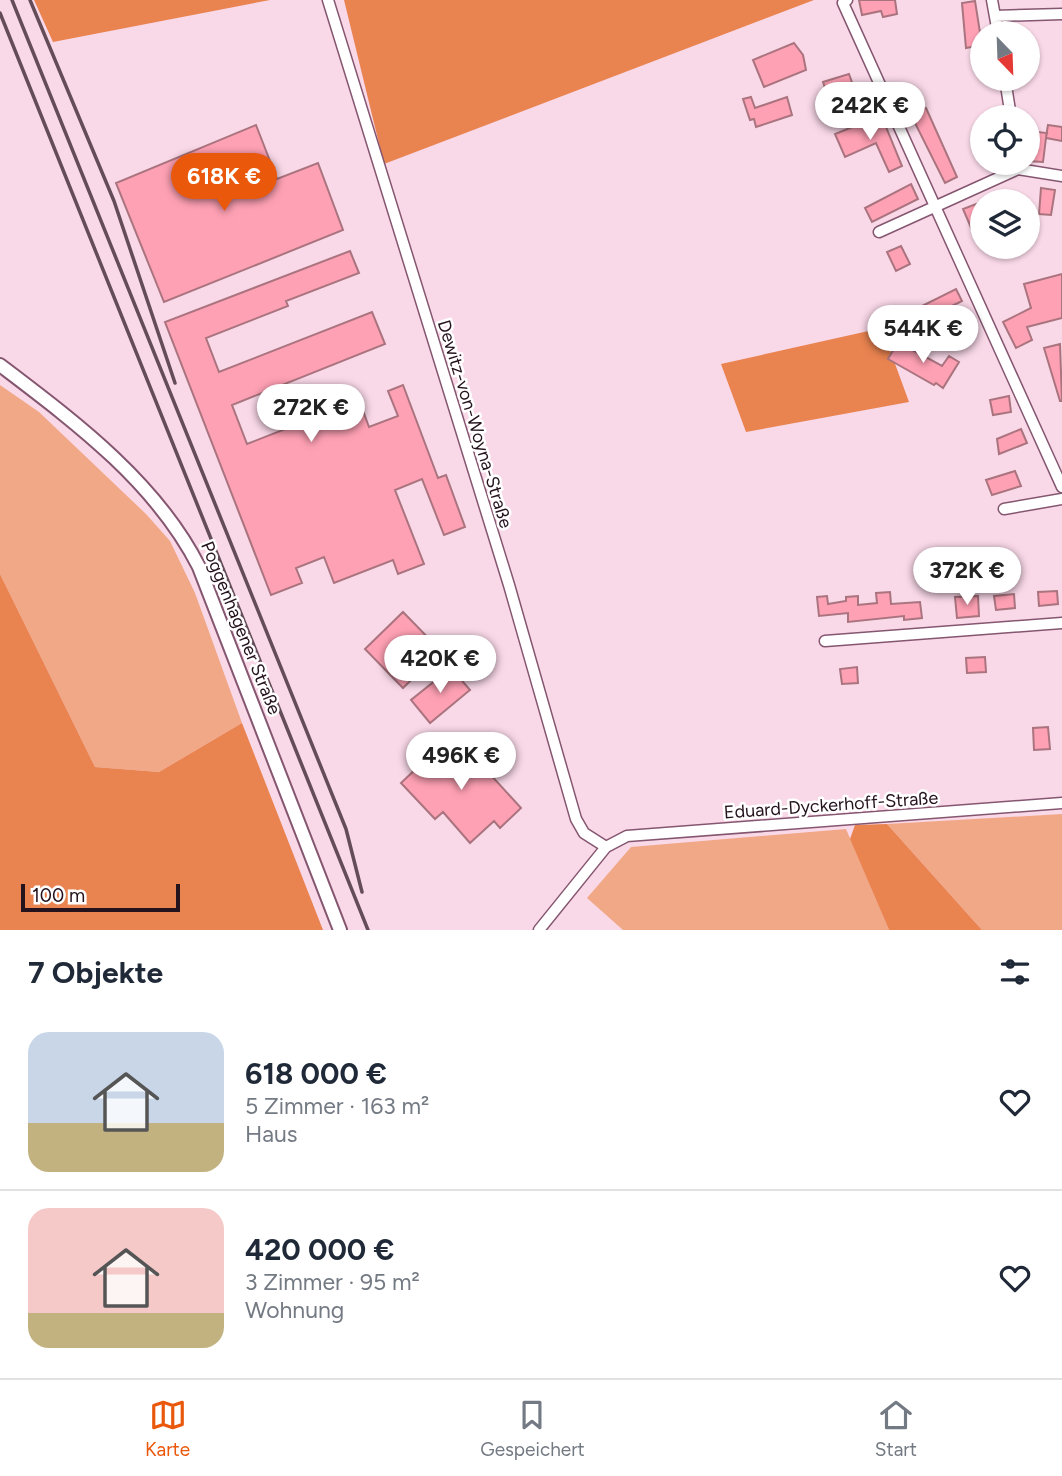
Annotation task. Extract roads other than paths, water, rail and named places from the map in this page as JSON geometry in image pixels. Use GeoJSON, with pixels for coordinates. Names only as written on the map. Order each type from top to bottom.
{"type":"FeatureCollection","features":[{"type":"Feature","properties":{"kind":"street","name":"Dewitz-von-Woyna-Straße"},"geometry":{"type":"LineString","coordinates":[[328,0],[509,585],[576,819],[584,833],[606,847]]}},
{"type":"Feature","properties":{"kind":"street"},"geometry":{"type":"LineString","coordinates":[[992,0],[996,21]]}},
{"type":"Feature","properties":{"kind":"street"},"geometry":{"type":"LineString","coordinates":[[845,1],[1062,486]]}},
{"type":"Feature","properties":{"kind":"street"},"geometry":{"type":"LineString","coordinates":[[995,16],[1062,14]]}},
{"type":"Feature","properties":{"kind":"street"},"geometry":{"type":"LineString","coordinates":[[1040,171],[1062,176]]}},
{"type":"Feature","properties":{"kind":"street"},"geometry":{"type":"LineString","coordinates":[[879,232],[1000,175]]}},
{"type":"Feature","properties":{"kind":"street","name":"Poggenhagener Straße"},"geometry":{"type":"LineString","coordinates":[[0,365],[121,465],[183,534],[199,567],[341,930]]}},
{"type":"Feature","properties":{"kind":"street"},"geometry":{"type":"LineString","coordinates":[[1004,509],[1062,499]]}},
{"type":"Feature","properties":{"kind":"street"},"geometry":{"type":"LineString","coordinates":[[825,641],[1062,623]]}},
{"type":"Feature","properties":{"kind":"street","name":"Eduard-Dyckerhoff-Straße"},"geometry":{"type":"LineString","coordinates":[[606,847],[627,836],[1062,803]]}},
{"type":"Feature","properties":{"kind":"street"},"geometry":{"type":"LineString","coordinates":[[539,930],[606,847]]}},
{"type":"Feature","properties":{"kind":"railway"},"geometry":{"type":"LineString","coordinates":[[12,0],[346,829],[362,892]]}},
{"type":"Feature","properties":{"kind":"railway"},"geometry":{"type":"LineString","coordinates":[[30,0],[114,201],[175,383]]}},
{"type":"Feature","properties":{"kind":"railway"},"geometry":{"type":"LineString","coordinates":[[0,13],[368,930]]}}]}
